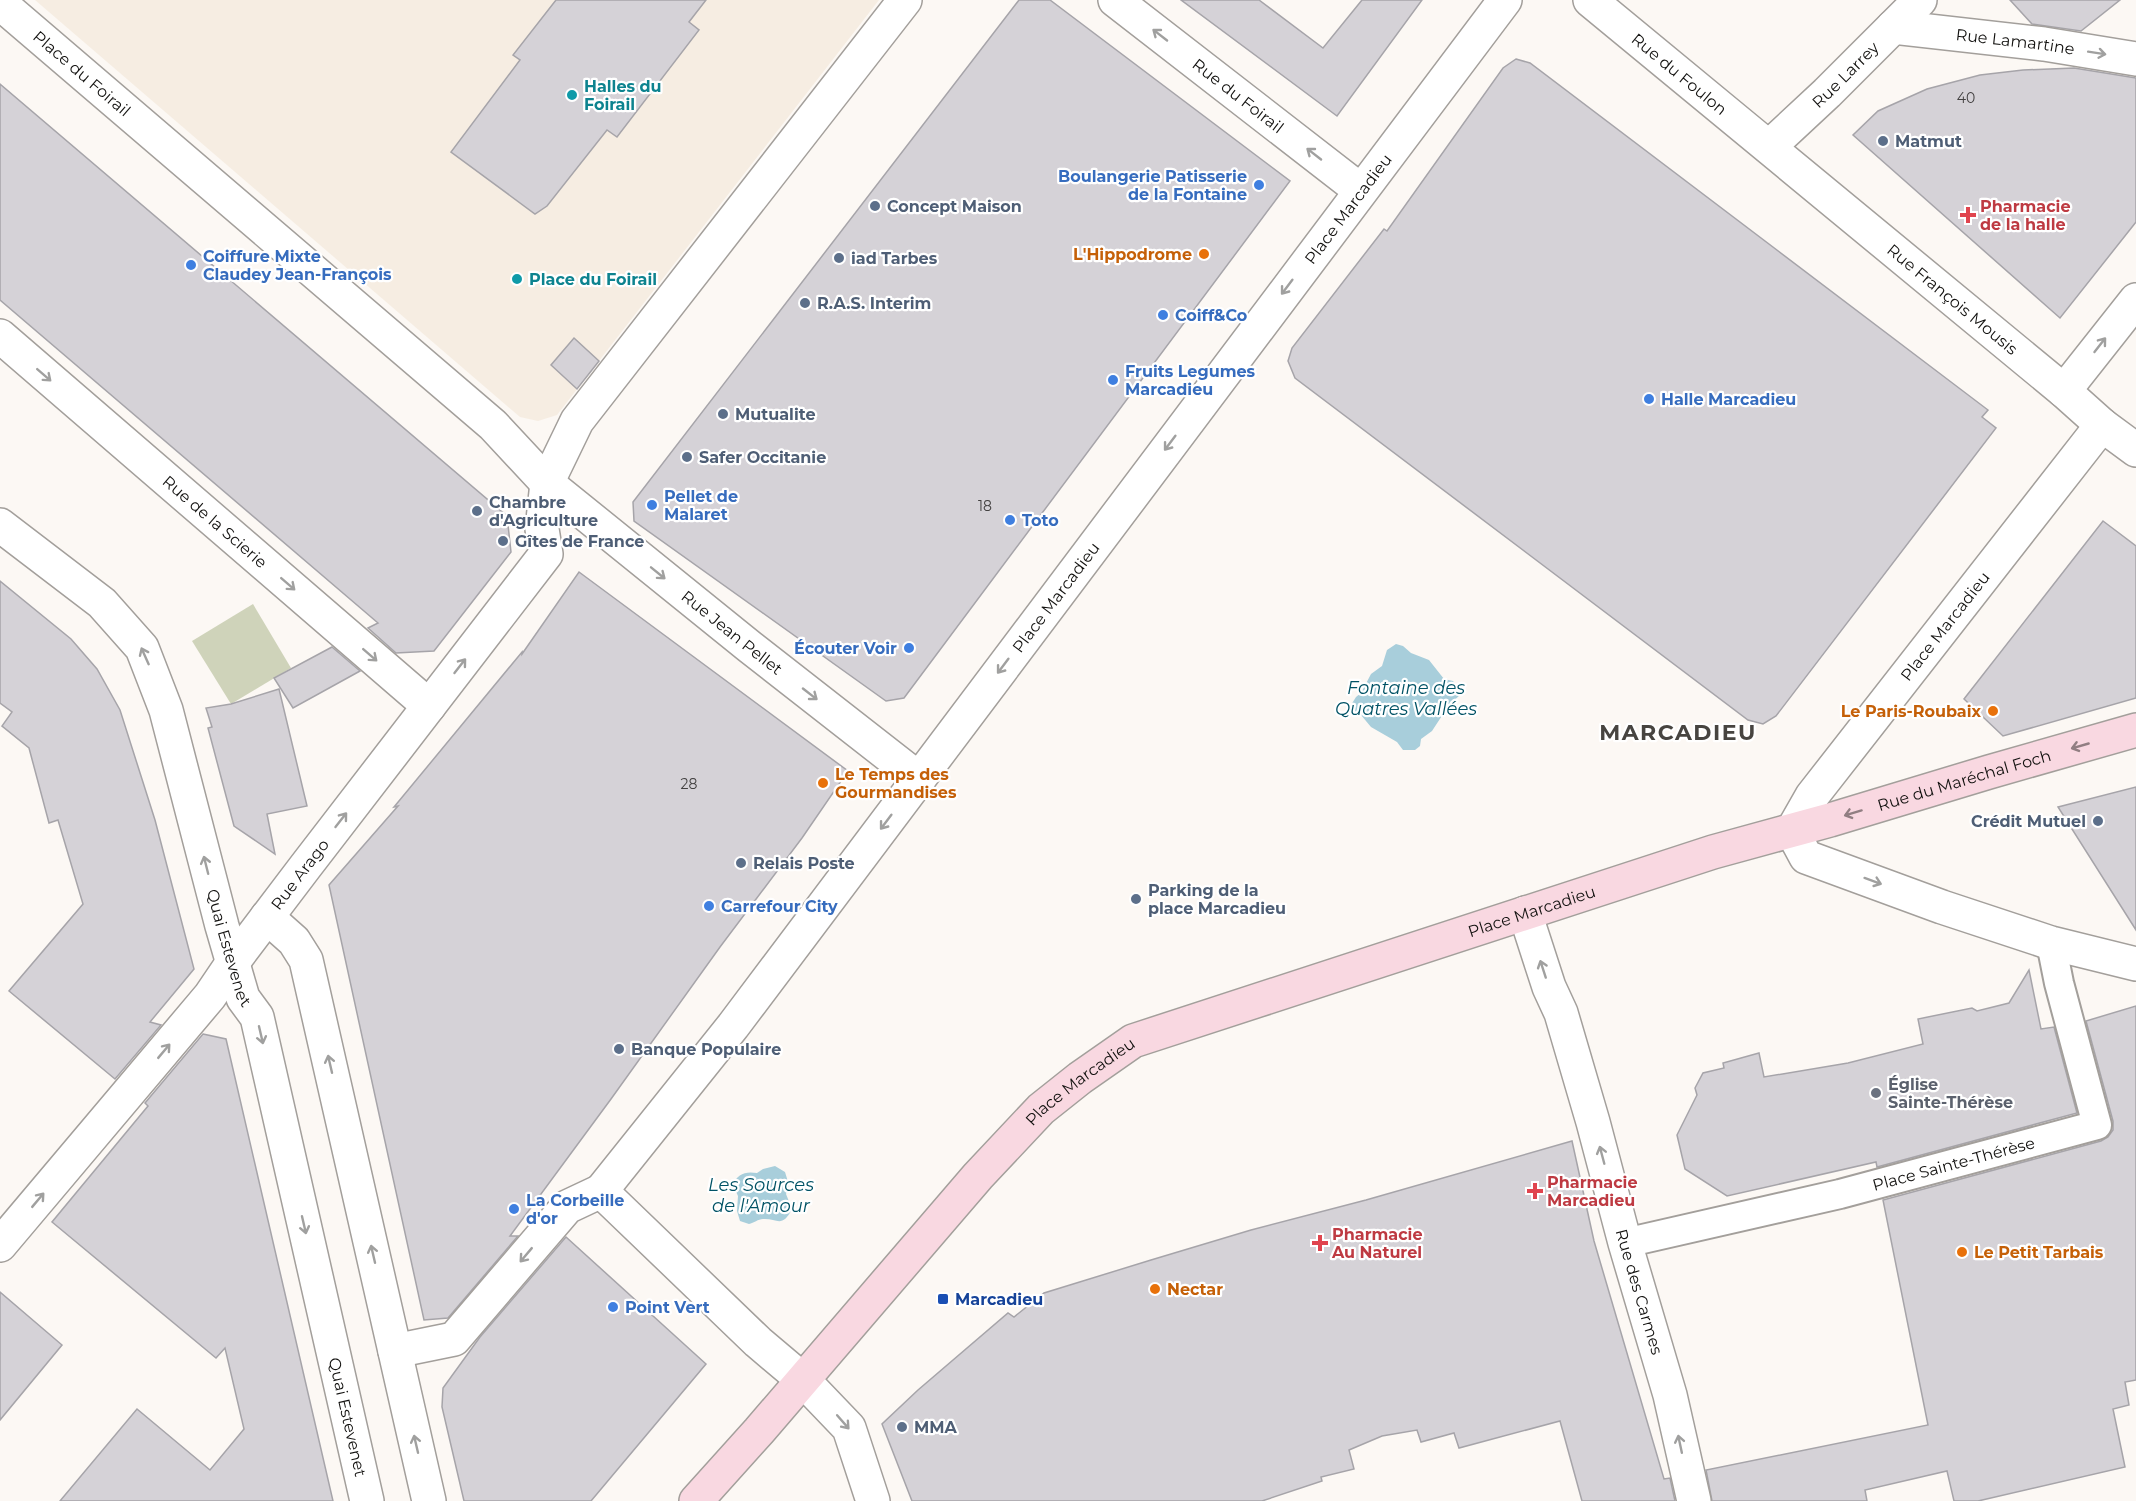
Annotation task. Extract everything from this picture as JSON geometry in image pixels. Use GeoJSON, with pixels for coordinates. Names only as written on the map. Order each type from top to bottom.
{"type":"FeatureCollection","features":[{"type":"Feature","properties":{"kind":"main road","name":"Rue du Maréchal Foch"},"geometry":{"type":"LineString","coordinates":[[1792,831],[2136,730]]}},
{"type":"Feature","properties":{"kind":"main road","name":"Place Marcadieu"},"geometry":{"type":"LineString","coordinates":[[696,1501],[978,1176],[1041,1109],[1133,1041],[1713,852],[1792,831]]}},
{"type":"Feature","properties":{"kind":"street"},"geometry":{"type":"LineString","coordinates":[[547,483],[577,421],[905,0]]}},
{"type":"Feature","properties":{"kind":"street","name":"Rue du Foirail"},"geometry":{"type":"LineString","coordinates":[[1115,0],[1360,190]]}},
{"type":"Feature","properties":{"kind":"street","name":"Place Marcadieu"},"geometry":{"type":"LineString","coordinates":[[395,1351],[454,1339],[567,1207],[601,1191],[714,1051],[1505,0]]}},
{"type":"Feature","properties":{"kind":"street","name":"Rue du Foulon"},"geometry":{"type":"LineString","coordinates":[[1590,0],[1769,147]]}},
{"type":"Feature","properties":{"kind":"street","name":"Rue Larrey"},"geometry":{"type":"LineString","coordinates":[[1769,147],[1920,0]]}},
{"type":"Feature","properties":{"kind":"street","name":"Place du Foirail"},"geometry":{"type":"LineString","coordinates":[[0,3],[493,425],[547,483]]}},
{"type":"Feature","properties":{"kind":"street","name":"Rue Lamartine"},"geometry":{"type":"LineString","coordinates":[[1893,27],[2044,45],[2136,59]]}},
{"type":"Feature","properties":{"kind":"street","name":"Rue François Mousis"},"geometry":{"type":"LineString","coordinates":[[1769,147],[2064,390],[2102,425],[2136,450]]}},
{"type":"Feature","properties":{"kind":"street"},"geometry":{"type":"LineString","coordinates":[[2064,390],[2136,300]]}},
{"type":"Feature","properties":{"kind":"street","name":"Rue de la Scierie"},"geometry":{"type":"LineString","coordinates":[[0,336],[429,706]]}},
{"type":"Feature","properties":{"kind":"street","name":"Place Marcadieu"},"geometry":{"type":"LineString","coordinates":[[1792,831],[1812,796],[2102,425]]}},
{"type":"Feature","properties":{"kind":"street","name":"Rue Arago"},"geometry":{"type":"LineString","coordinates":[[0,1245],[210,996],[267,917],[546,554],[542,529],[547,483]]}},
{"type":"Feature","properties":{"kind":"street","name":"Rue Jean Pellet"},"geometry":{"type":"LineString","coordinates":[[547,483],[750,647],[919,779]]}},
{"type":"Feature","properties":{"kind":"street","name":"Quai Estevenet"},"geometry":{"type":"LineString","coordinates":[[0,525],[102,603],[142,648],[166,710],[243,998],[257,1017],[367,1501]]}},
{"type":"Feature","properties":{"kind":"street"},"geometry":{"type":"LineString","coordinates":[[1792,831],[1806,857],[2051,944],[2136,964]]}},
{"type":"Feature","properties":{"kind":"street","name":"Rue des Carmes"},"geometry":{"type":"LineString","coordinates":[[1525,914],[1549,987],[1561,1013],[1670,1395],[1694,1501]]}},
{"type":"Feature","properties":{"kind":"street"},"geometry":{"type":"LineString","coordinates":[[267,917],[294,940],[306,960],[429,1501]]}},
{"type":"Feature","properties":{"kind":"street","name":"Place Sainte-Thérèse"},"geometry":{"type":"LineString","coordinates":[[1625,1243],[1840,1194],[2097,1125],[2059,983],[2051,944]]}},
{"type":"Feature","properties":{"kind":"street"},"geometry":{"type":"LineString","coordinates":[[601,1191],[758,1342],[803,1380],[849,1428],[873,1501]]}},
{"type":"Feature","properties":{"kind":"shaded area","name":"Place du Foirail"},"geometry":{"type":"Polygon","coordinates":[[[35,0],[879,0],[557,415],[538,421],[520,417],[35,0]]]}},
{"type":"Feature","properties":{"kind":"green space"},"geometry":{"type":"Polygon","coordinates":[[[253,604],[291,668],[231,704],[192,641],[253,604]]]}},
{"type":"Feature","properties":{"kind":"water","name":"Fontaine des Quatres Vallées"},"geometry":{"type":"Polygon","coordinates":[[[1396,644],[1429,660],[1444,679],[1453,681],[1460,695],[1449,705],[1432,731],[1421,739],[1420,746],[1415,750],[1403,750],[1397,742],[1371,727],[1361,715],[1353,710],[1351,705],[1361,693],[1371,674],[1382,666],[1387,650],[1396,644]]]}},
{"type":"Feature","properties":{"kind":"water","name":"Les Sources de l'Amour"},"geometry":{"type":"Polygon","coordinates":[[[775,1166],[785,1172],[789,1185],[786,1194],[792,1209],[782,1221],[761,1219],[749,1224],[740,1221],[737,1211],[738,1196],[733,1185],[735,1181],[742,1174],[757,1173],[775,1166]]]}},
{"type":"Feature","properties":{"kind":"building","name":"Halles du Foirail"},"geometry":{"type":"Polygon","coordinates":[[[556,0],[706,0],[689,22],[699,30],[617,137],[607,130],[547,206],[535,214],[451,152],[520,60],[513,55],[556,0]]]}},
{"type":"Feature","properties":{"kind":"building"},"geometry":{"type":"Polygon","coordinates":[[[1019,0],[1050,0],[1290,181],[904,698],[886,701],[634,521],[633,502],[1019,0]]]}},
{"type":"Feature","properties":{"kind":"building"},"geometry":{"type":"Polygon","coordinates":[[[1181,0],[1259,0],[1323,48],[1362,0],[1422,0],[1337,116],[1181,0]]]}},
{"type":"Feature","properties":{"kind":"building"},"geometry":{"type":"Polygon","coordinates":[[[2010,0],[2120,0],[2081,31],[2032,24],[2010,0]]]}},
{"type":"Feature","properties":{"kind":"building","name":"Halle Marcadieu"},"geometry":{"type":"Polygon","coordinates":[[[1516,59],[1530,63],[1988,410],[1982,417],[1996,428],[1776,716],[1763,724],[1748,720],[1295,378],[1288,361],[1292,348],[1384,229],[1387,231],[1503,68],[1516,59]]]}},
{"type":"Feature","properties":{"kind":"building"},"geometry":{"type":"Polygon","coordinates":[[[2074,68],[2136,78],[2136,222],[2060,318],[1853,135],[1878,111],[1927,89],[1980,75],[2074,68]]]}},
{"type":"Feature","properties":{"kind":"building"},"geometry":{"type":"Polygon","coordinates":[[[0,84],[507,516],[511,552],[434,651],[396,653],[368,628],[378,623],[0,300],[0,84]]]}},
{"type":"Feature","properties":{"kind":"building"},"geometry":{"type":"Polygon","coordinates":[[[574,338],[599,361],[577,389],[551,365],[574,338]]]}},
{"type":"Feature","properties":{"kind":"building"},"geometry":{"type":"Polygon","coordinates":[[[2103,521],[2136,546],[2136,698],[2003,736],[1964,699],[2103,521]]]}},
{"type":"Feature","properties":{"kind":"building"},"geometry":{"type":"Polygon","coordinates":[[[579,572],[848,771],[802,838],[510,1236],[518,1236],[448,1318],[424,1320],[329,885],[398,806],[394,807],[522,652],[522,654],[579,572]]]}},
{"type":"Feature","properties":{"kind":"building"},"geometry":{"type":"Polygon","coordinates":[[[0,581],[71,639],[97,669],[120,710],[155,820],[194,969],[150,1022],[161,1025],[115,1079],[9,991],[83,904],[58,820],[49,823],[29,748],[2,726],[12,712],[0,703],[0,581]]]}},
{"type":"Feature","properties":{"kind":"building"},"geometry":{"type":"Polygon","coordinates":[[[332,647],[360,671],[293,708],[274,678],[332,647]]]}},
{"type":"Feature","properties":{"kind":"building"},"geometry":{"type":"Polygon","coordinates":[[[279,689],[307,806],[267,814],[275,854],[234,826],[208,728],[212,727],[206,708],[231,704],[279,689]]]}},
{"type":"Feature","properties":{"kind":"building"},"geometry":{"type":"Polygon","coordinates":[[[2136,787],[2136,930],[2058,807],[2136,787]]]}},
{"type":"Feature","properties":{"kind":"building","name":"Église Sainte-Thérèse"},"geometry":{"type":"Polygon","coordinates":[[[2029,970],[2041,1029],[2054,1027],[2077,1113],[1877,1167],[1876,1162],[1727,1196],[1685,1169],[1677,1135],[1697,1095],[1695,1088],[1703,1073],[1724,1068],[1723,1063],[1759,1053],[1764,1077],[1848,1063],[1923,1044],[1918,1019],[1972,1008],[1977,1011],[2009,1003],[2029,970]]]}},
{"type":"Feature","properties":{"kind":"building"},"geometry":{"type":"Polygon","coordinates":[[[2136,1006],[2136,1380],[2125,1382],[2129,1405],[2113,1409],[2125,1467],[1978,1501],[1954,1501],[1947,1471],[1865,1490],[1867,1501],[1712,1501],[1706,1470],[1928,1425],[1883,1200],[2101,1141],[2108,1137],[2113,1130],[2113,1121],[2086,1021],[2136,1006]]]}},
{"type":"Feature","properties":{"kind":"building"},"geometry":{"type":"Polygon","coordinates":[[[203,1034],[226,1039],[333,1501],[60,1501],[137,1409],[210,1470],[244,1429],[225,1348],[216,1358],[52,1222],[148,1106],[145,1103],[203,1034]]]}},
{"type":"Feature","properties":{"kind":"building"},"geometry":{"type":"Polygon","coordinates":[[[1572,1141],[1594,1241],[1664,1479],[1670,1478],[1675,1501],[1582,1501],[1560,1421],[1459,1448],[1454,1433],[1421,1442],[1417,1430],[1382,1436],[1349,1450],[1354,1469],[1321,1477],[1322,1481],[1262,1501],[912,1501],[882,1424],[1008,1313],[1014,1317],[1044,1293],[1251,1230],[1366,1200],[1572,1141]]]}},
{"type":"Feature","properties":{"kind":"building"},"geometry":{"type":"Polygon","coordinates":[[[566,1237],[706,1364],[591,1501],[464,1501],[442,1407],[443,1388],[480,1337],[566,1237]]]}},
{"type":"Feature","properties":{"kind":"building"},"geometry":{"type":"Polygon","coordinates":[[[0,1292],[62,1345],[0,1420],[0,1292]]]}},
{"type":"Feature","properties":{"kind":"place","name":"Halles du Foirail"},"geometry":{"type":"Point","coordinates":[572,95]}},
{"type":"Feature","properties":{"kind":"place","name":"Matmut"},"geometry":{"type":"Point","coordinates":[1883,141]}},
{"type":"Feature","properties":{"kind":"place","name":"Boulangerie Patisserie de la Fontaine"},"geometry":{"type":"Point","coordinates":[1259,185]}},
{"type":"Feature","properties":{"kind":"place","name":"Concept Maison"},"geometry":{"type":"Point","coordinates":[875,206]}},
{"type":"Feature","properties":{"kind":"place","name":"Pharmacie de la halle"},"geometry":{"type":"Point","coordinates":[1968,215]}},
{"type":"Feature","properties":{"kind":"place","name":"L'Hippodrome"},"geometry":{"type":"Point","coordinates":[1204,254]}},
{"type":"Feature","properties":{"kind":"place","name":"iad Tarbes"},"geometry":{"type":"Point","coordinates":[839,258]}},
{"type":"Feature","properties":{"kind":"place","name":"Coiffure Mixte Claudey Jean-François"},"geometry":{"type":"Point","coordinates":[191,265]}},
{"type":"Feature","properties":{"kind":"place","name":"Place du Foirail"},"geometry":{"type":"Point","coordinates":[517,279]}},
{"type":"Feature","properties":{"kind":"place","name":"R.A.S. Interim"},"geometry":{"type":"Point","coordinates":[805,303]}},
{"type":"Feature","properties":{"kind":"place","name":"Coiff&Co"},"geometry":{"type":"Point","coordinates":[1163,315]}},
{"type":"Feature","properties":{"kind":"place","name":"Fruits Legumes Marcadieu"},"geometry":{"type":"Point","coordinates":[1113,380]}},
{"type":"Feature","properties":{"kind":"place","name":"Halle Marcadieu"},"geometry":{"type":"Point","coordinates":[1649,399]}},
{"type":"Feature","properties":{"kind":"place","name":"Mutualite"},"geometry":{"type":"Point","coordinates":[723,414]}},
{"type":"Feature","properties":{"kind":"place","name":"Safer Occitanie"},"geometry":{"type":"Point","coordinates":[687,457]}},
{"type":"Feature","properties":{"kind":"place","name":"Pellet de Malaret"},"geometry":{"type":"Point","coordinates":[652,505]}},
{"type":"Feature","properties":{"kind":"place","name":"Chambre d'Agriculture"},"geometry":{"type":"Point","coordinates":[477,511]}},
{"type":"Feature","properties":{"kind":"place","name":"Toto"},"geometry":{"type":"Point","coordinates":[1010,520]}},
{"type":"Feature","properties":{"kind":"place","name":"Gîtes de France"},"geometry":{"type":"Point","coordinates":[503,541]}},
{"type":"Feature","properties":{"kind":"place","name":"Écouter Voir"},"geometry":{"type":"Point","coordinates":[909,648]}},
{"type":"Feature","properties":{"kind":"place","name":"Le Paris-Roubaix"},"geometry":{"type":"Point","coordinates":[1993,711]}},
{"type":"Feature","properties":{"kind":"place","name":"Le Temps des Gourmandises"},"geometry":{"type":"Point","coordinates":[823,783]}},
{"type":"Feature","properties":{"kind":"place","name":"Crédit Mutuel"},"geometry":{"type":"Point","coordinates":[2098,821]}},
{"type":"Feature","properties":{"kind":"place","name":"Relais Poste"},"geometry":{"type":"Point","coordinates":[741,863]}},
{"type":"Feature","properties":{"kind":"place","name":"Parking de la place Marcadieu"},"geometry":{"type":"Point","coordinates":[1136,899]}},
{"type":"Feature","properties":{"kind":"place","name":"Carrefour City"},"geometry":{"type":"Point","coordinates":[709,906]}},
{"type":"Feature","properties":{"kind":"place","name":"Banque Populaire"},"geometry":{"type":"Point","coordinates":[619,1049]}},
{"type":"Feature","properties":{"kind":"place","name":"Église Sainte-Thérèse"},"geometry":{"type":"Point","coordinates":[1876,1093]}},
{"type":"Feature","properties":{"kind":"place","name":"Pharmacie Marcadieu"},"geometry":{"type":"Point","coordinates":[1535,1191]}},
{"type":"Feature","properties":{"kind":"place","name":"La Corbeille d'or"},"geometry":{"type":"Point","coordinates":[514,1209]}},
{"type":"Feature","properties":{"kind":"place","name":"Pharmacie Au Naturel"},"geometry":{"type":"Point","coordinates":[1320,1243]}},
{"type":"Feature","properties":{"kind":"place","name":"Le Petit Tarbais"},"geometry":{"type":"Point","coordinates":[1962,1252]}},
{"type":"Feature","properties":{"kind":"place","name":"Nectar"},"geometry":{"type":"Point","coordinates":[1155,1289]}},
{"type":"Feature","properties":{"kind":"place","name":"Marcadieu"},"geometry":{"type":"Point","coordinates":[943,1299]}},
{"type":"Feature","properties":{"kind":"place","name":"Point Vert"},"geometry":{"type":"Point","coordinates":[613,1307]}},
{"type":"Feature","properties":{"kind":"place","name":"MMA"},"geometry":{"type":"Point","coordinates":[902,1427]}},
{"type":"Feature","properties":{"kind":"district","name":"MARCADIEU"},"geometry":{"type":"Point","coordinates":[1678,732]}}]}
